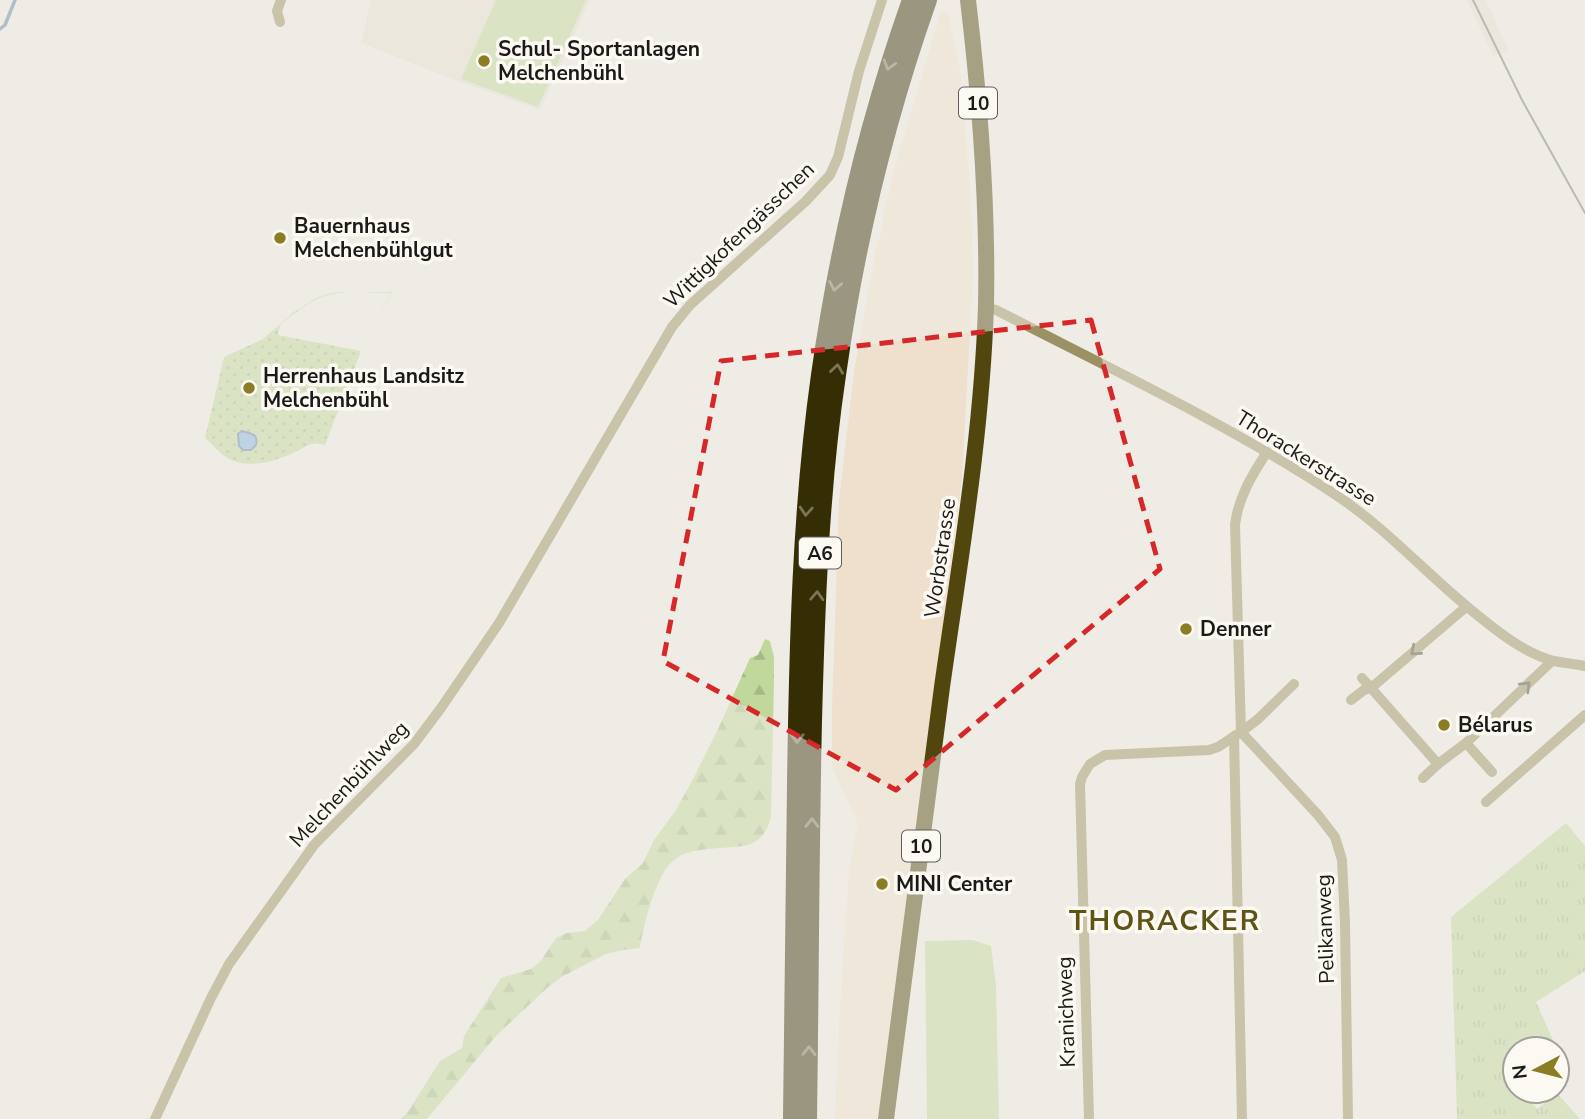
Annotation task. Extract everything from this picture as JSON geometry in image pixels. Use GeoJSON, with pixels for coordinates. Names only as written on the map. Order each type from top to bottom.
{"type":"FeatureCollection","features":[{"type":"Feature","properties":{"kind":"highway","name":"A6"},"geometry":{"type":"LineString","coordinates":[[792,1119],[799,652],[804,548],[816,411],[831,307],[851,205],[877,103],[911,0]]}},
{"type":"Feature","properties":{"kind":"highway","name":"A6"},"geometry":{"type":"LineString","coordinates":[[808,1119],[814,674],[828,446],[841,344],[864,220],[890,118],[928,0]]}},
{"type":"Feature","properties":{"kind":"main road","name":"Worbstrasse"},"geometry":{"type":"LineString","coordinates":[[886,1119],[937,721],[976,449],[986,266],[978,94],[968,0]]}},
{"type":"Feature","properties":{"kind":"street"},"geometry":{"type":"LineString","coordinates":[[280,22],[277,11],[281,0]]}},
{"type":"Feature","properties":{"kind":"street","name":"Wittigkofengässchen"},"geometry":{"type":"LineString","coordinates":[[519,589],[678,320],[690,305],[807,201],[830,174],[838,157],[859,71],[882,0]]}},
{"type":"Feature","properties":{"kind":"street","name":"Thorackerstrasse"},"geometry":{"type":"LineString","coordinates":[[985,307],[996,310],[1164,395],[1267,452],[1359,511],[1466,607],[1510,641],[1552,661],[1585,666]]}},
{"type":"Feature","properties":{"kind":"street"},"geometry":{"type":"LineString","coordinates":[[1242,1119],[1234,810],[1238,734],[1236,516],[1244,491],[1267,452]]}},
{"type":"Feature","properties":{"kind":"street","name":"Melchenbühlweg"},"geometry":{"type":"LineString","coordinates":[[155,1119],[229,964],[314,845],[414,744],[499,623],[519,589]]}},
{"type":"Feature","properties":{"kind":"street"},"geometry":{"type":"LineString","coordinates":[[1351,700],[1371,688],[1466,607]]}},
{"type":"Feature","properties":{"kind":"street"},"geometry":{"type":"LineString","coordinates":[[1423,778],[1466,743],[1552,661]]}},
{"type":"Feature","properties":{"kind":"street"},"geometry":{"type":"LineString","coordinates":[[1362,678],[1438,764]]}},
{"type":"Feature","properties":{"kind":"street","name":"Kranichweg"},"geometry":{"type":"LineString","coordinates":[[1089,1119],[1080,792],[1082,777],[1090,764],[1113,753],[1209,750],[1218,747],[1257,720],[1294,684]]}},
{"type":"Feature","properties":{"kind":"street"},"geometry":{"type":"LineString","coordinates":[[1486,802],[1585,715]]}},
{"type":"Feature","properties":{"kind":"street","name":"Pelikanweg"},"geometry":{"type":"LineString","coordinates":[[1238,734],[1318,816],[1335,837],[1342,859],[1349,1119]]}},
{"type":"Feature","properties":{"kind":"street"},"geometry":{"type":"LineString","coordinates":[[1466,743],[1492,772]]}},
{"type":"Feature","properties":{"kind":"highlighted area"},"geometry":{"type":"Polygon","coordinates":[[[1091,320],[1160,569],[896,790],[663,661],[721,361],[1091,320]]]}},
{"type":"Feature","properties":{"kind":"shaded area","name":"Schul- Sportanlagen Melchenbühl"},"geometry":{"type":"Polygon","coordinates":[[[371,0],[590,0],[540,110],[361,43],[371,0]]]}},
{"type":"Feature","properties":{"kind":"shaded area"},"geometry":{"type":"Polygon","coordinates":[[[1467,0],[1486,0],[1509,51],[1493,56],[1467,0]]]}},
{"type":"Feature","properties":{"kind":"shaded area"},"geometry":{"type":"Polygon","coordinates":[[[941,11],[948,11],[960,70],[971,199],[973,276],[962,478],[880,1119],[835,1119],[849,872],[857,827],[857,821],[832,767],[839,500],[854,372],[877,243],[897,160],[941,11]]]}},
{"type":"Feature","properties":{"kind":"green space"},"geometry":{"type":"Polygon","coordinates":[[[496,0],[586,0],[538,107],[461,79],[496,0]]]}},
{"type":"Feature","properties":{"kind":"green space"},"geometry":{"type":"Polygon","coordinates":[[[344,292],[324,296],[299,310],[280,325],[278,335],[361,351],[325,445],[312,444],[287,456],[260,463],[242,463],[226,457],[205,438],[224,357],[263,339],[294,312],[316,298],[328,294],[344,292]]]}},
{"type":"Feature","properties":{"kind":"green space"},"geometry":{"type":"Polygon","coordinates":[[[357,292],[392,292],[361,351],[391,293],[357,292]]]}},
{"type":"Feature","properties":{"kind":"green space"},"geometry":{"type":"Polygon","coordinates":[[[765,639],[770,641],[774,657],[774,681],[771,817],[763,834],[748,845],[694,851],[674,860],[656,889],[640,948],[606,954],[563,976],[496,1036],[427,1119],[401,1119],[440,1061],[462,1048],[464,1036],[501,978],[531,969],[540,962],[556,938],[567,933],[585,931],[598,920],[625,879],[643,863],[654,840],[676,810],[693,779],[750,658],[758,655],[765,639]]]}},
{"type":"Feature","properties":{"kind":"green space"},"geometry":{"type":"Polygon","coordinates":[[[1566,823],[1585,846],[1585,971],[1536,1002],[1551,1035],[1501,1035],[1501,1105],[1534,1105],[1537,1109],[1542,1105],[1568,1105],[1580,1119],[1457,1119],[1451,917],[1566,823]]]}},
{"type":"Feature","properties":{"kind":"green space"},"geometry":{"type":"Polygon","coordinates":[[[973,940],[991,946],[996,985],[999,1119],[927,1119],[925,941],[973,940]]]}},
{"type":"Feature","properties":{"kind":"water"},"geometry":{"type":"Polygon","coordinates":[[[242,431],[256,438],[256,445],[251,450],[243,450],[239,446],[238,434],[242,431]]]}},
{"type":"Feature","properties":{"kind":"waterway"},"geometry":{"type":"LineString","coordinates":[[0,29],[5,25],[15,0]]}},
{"type":"Feature","properties":{"kind":"tram line"},"geometry":{"type":"LineString","coordinates":[[1473,0],[1522,100],[1585,213]]}},
{"type":"Feature","properties":{"kind":"place","name":"Schul- Sportanlagen Melchenbühl"},"geometry":{"type":"Point","coordinates":[484,61]}},
{"type":"Feature","properties":{"kind":"place","name":"Bauernhaus Melchenbühlgut"},"geometry":{"type":"Point","coordinates":[280,238]}},
{"type":"Feature","properties":{"kind":"place","name":"Herrenhaus Landsitz Melchenbühl"},"geometry":{"type":"Point","coordinates":[249,388]}},
{"type":"Feature","properties":{"kind":"place","name":"Denner"},"geometry":{"type":"Point","coordinates":[1186,629]}},
{"type":"Feature","properties":{"kind":"place","name":"Bélarus"},"geometry":{"type":"Point","coordinates":[1444,725]}},
{"type":"Feature","properties":{"kind":"place","name":"MINI Center"},"geometry":{"type":"Point","coordinates":[882,884]}},
{"type":"Feature","properties":{"kind":"district","name":"THORACKER"},"geometry":{"type":"Point","coordinates":[1165,920]}}]}
